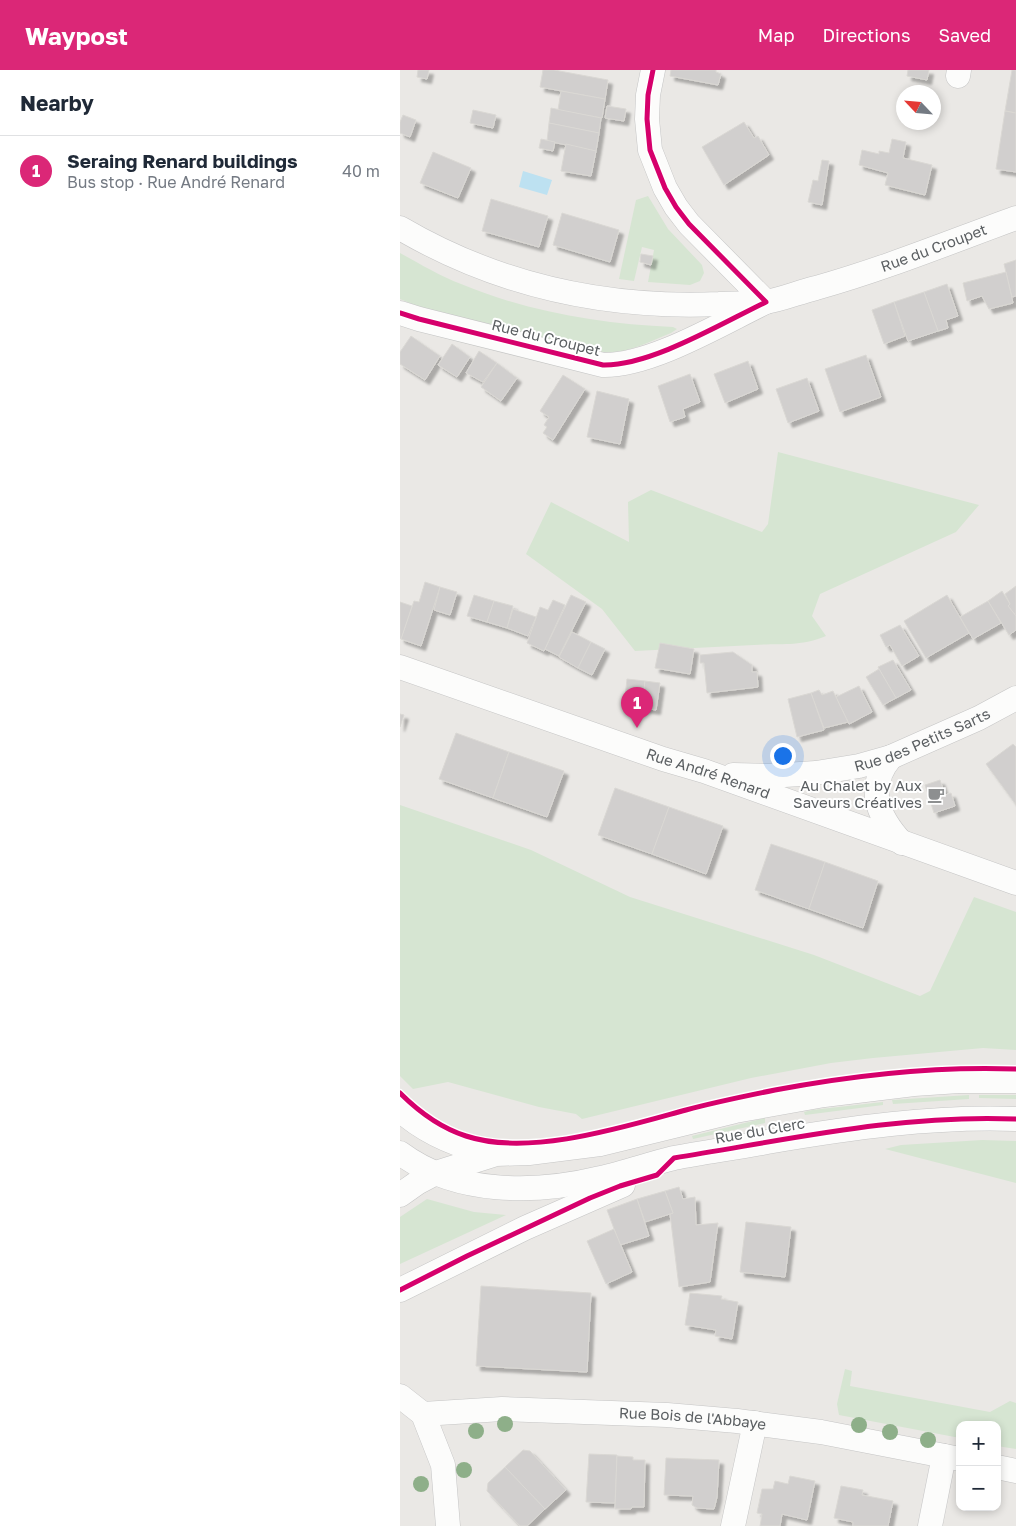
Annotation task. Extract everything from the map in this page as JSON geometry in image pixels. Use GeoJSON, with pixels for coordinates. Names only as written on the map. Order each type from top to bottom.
{"type":"FeatureCollection","features":[{"type":"Feature","properties":{"kind":"street"},"geometry":{"type":"LineString","coordinates":[[653,70],[648,95],[650,150],[665,188],[689,224],[766,302]]}},
{"type":"Feature","properties":{"kind":"street","name":"Rue du Croupet"},"geometry":{"type":"LineString","coordinates":[[400,313],[419,320],[604,365],[634,362],[679,344],[766,302],[843,280],[1016,218]]}},
{"type":"Feature","properties":{"kind":"street","name":"Rue du Croupet"},"geometry":{"type":"LineString","coordinates":[[400,228],[449,254],[488,271],[526,283],[578,295],[628,302],[680,306],[766,302]]}},
{"type":"Feature","properties":{"kind":"street","name":"Rue André Renard"},"geometry":{"type":"LineString","coordinates":[[400,667],[664,759],[704,771],[1016,883]]}},
{"type":"Feature","properties":{"kind":"street","name":"Rue des Petits Sarts"},"geometry":{"type":"LineString","coordinates":[[704,771],[769,776],[816,773],[859,766],[891,757],[979,718],[1016,698]]}},
{"type":"Feature","properties":{"kind":"street"},"geometry":{"type":"LineString","coordinates":[[891,757],[882,767],[876,792],[881,815],[902,843]]}},
{"type":"Feature","properties":{"kind":"street","name":"Rue du Clerc"},"geometry":{"type":"LineString","coordinates":[[436,1173],[496,1154],[529,1153],[600,1144],[735,1111],[824,1094],[914,1084],[959,1081],[1016,1081]]}},
{"type":"Feature","properties":{"kind":"street"},"geometry":{"type":"LineString","coordinates":[[400,1110],[421,1127],[446,1140],[463,1147],[496,1154]]}},
{"type":"Feature","properties":{"kind":"street","name":"Rue du Clerc"},"geometry":{"type":"LineString","coordinates":[[436,1173],[468,1183],[502,1188],[562,1186],[674,1158],[854,1128],[924,1120],[1016,1119]]}},
{"type":"Feature","properties":{"kind":"street"},"geometry":{"type":"LineString","coordinates":[[400,1153],[436,1173]]}},
{"type":"Feature","properties":{"kind":"street"},"geometry":{"type":"LineString","coordinates":[[401,1291],[525,1228],[620,1186],[657,1175],[674,1158]]}},
{"type":"Feature","properties":{"kind":"street"},"geometry":{"type":"LineString","coordinates":[[400,1195],[436,1173]]}},
{"type":"Feature","properties":{"kind":"street"},"geometry":{"type":"LineString","coordinates":[[400,1396],[423,1414],[443,1465],[448,1526]]}},
{"type":"Feature","properties":{"kind":"street","name":"Rue Bois de l'Abbaye"},"geometry":{"type":"LineString","coordinates":[[423,1414],[502,1409],[667,1415],[755,1422],[821,1432],[952,1458]]}},
{"type":"Feature","properties":{"kind":"street"},"geometry":{"type":"LineString","coordinates":[[733,1526],[755,1422]]}},
{"type":"Feature","properties":{"kind":"street"},"geometry":{"type":"LineString","coordinates":[[930,1526],[952,1458]]}},
{"type":"Feature","properties":{"kind":"street"},"geometry":{"type":"LineString","coordinates":[[1001,1468],[1016,1470]]}},
{"type":"Feature","properties":{"kind":"green space"},"geometry":{"type":"Polygon","coordinates":[[[648,196],[668,229],[702,265],[704,273],[700,281],[690,285],[648,282],[654,250],[642,247],[634,281],[619,279],[636,200],[648,196]]]}},
{"type":"Feature","properties":{"kind":"green space"},"geometry":{"type":"Polygon","coordinates":[[[400,253],[453,281],[512,302],[565,315],[677,329],[629,349],[603,352],[417,306],[400,299],[400,253]]]}},
{"type":"Feature","properties":{"kind":"green space"},"geometry":{"type":"Polygon","coordinates":[[[778,452],[979,505],[956,532],[820,594],[812,616],[826,636],[799,643],[635,651],[602,609],[526,554],[551,502],[629,542],[628,502],[651,490],[762,532],[768,524],[778,452]]]}},
{"type":"Feature","properties":{"kind":"green space"},"geometry":{"type":"Polygon","coordinates":[[[400,805],[531,850],[630,897],[814,955],[920,996],[930,991],[974,897],[1016,912],[1016,1050],[983,1048],[831,1063],[751,1078],[582,1119],[576,1114],[539,1107],[448,1082],[413,1089],[400,1076],[400,805]]]}},
{"type":"Feature","properties":{"kind":"green space"},"geometry":{"type":"Polygon","coordinates":[[[969,1095],[969,1099],[893,1104],[892,1100],[969,1095]]]}},
{"type":"Feature","properties":{"kind":"green space"},"geometry":{"type":"Polygon","coordinates":[[[979,1095],[1016,1095],[1016,1099],[979,1098],[979,1095]]]}},
{"type":"Feature","properties":{"kind":"green space"},"geometry":{"type":"Polygon","coordinates":[[[883,1102],[883,1105],[805,1115],[804,1112],[812,1110],[883,1102]]]}},
{"type":"Feature","properties":{"kind":"green space"},"geometry":{"type":"Polygon","coordinates":[[[765,1118],[765,1123],[693,1139],[692,1136],[765,1118]]]}},
{"type":"Feature","properties":{"kind":"green space"},"geometry":{"type":"Polygon","coordinates":[[[982,1140],[1016,1141],[1016,1183],[885,1149],[901,1145],[982,1140]]]}},
{"type":"Feature","properties":{"kind":"green space"},"geometry":{"type":"Polygon","coordinates":[[[427,1199],[474,1212],[506,1215],[400,1264],[400,1217],[427,1199]]]}},
{"type":"Feature","properties":{"kind":"green space"},"geometry":{"type":"Polygon","coordinates":[[[845,1369],[852,1371],[850,1386],[990,1412],[1010,1401],[1016,1403],[1016,1449],[1001,1447],[1001,1421],[956,1421],[956,1437],[839,1415],[837,1404],[845,1369]]]}},
{"type":"Feature","properties":{"kind":"water"},"geometry":{"type":"Polygon","coordinates":[[[523,171],[552,180],[547,195],[519,187],[523,171]]]}},
{"type":"Feature","properties":{"kind":"building"},"geometry":{"type":"Polygon","coordinates":[[[418,70],[429,70],[427,79],[417,77],[418,70]]]}},
{"type":"Feature","properties":{"kind":"building"},"geometry":{"type":"Polygon","coordinates":[[[543,70],[554,70],[608,80],[605,99],[540,87],[543,70]]]}},
{"type":"Feature","properties":{"kind":"building"},"geometry":{"type":"Polygon","coordinates":[[[671,70],[716,70],[716,72],[721,74],[718,85],[670,76],[671,70]]]}},
{"type":"Feature","properties":{"kind":"building"},"geometry":{"type":"Polygon","coordinates":[[[908,70],[929,70],[927,80],[907,76],[908,70]]]}},
{"type":"Feature","properties":{"kind":"building"},"geometry":{"type":"Polygon","coordinates":[[[1012,70],[1016,70],[1016,113],[1005,111],[1012,70]]]}},
{"type":"Feature","properties":{"kind":"building"},"geometry":{"type":"Polygon","coordinates":[[[561,91],[605,99],[602,118],[558,110],[561,91]]]}},
{"type":"Feature","properties":{"kind":"building"},"geometry":{"type":"Polygon","coordinates":[[[607,106],[626,109],[624,121],[605,118],[607,106]]]}},
{"type":"Feature","properties":{"kind":"building"},"geometry":{"type":"Polygon","coordinates":[[[551,108],[601,118],[599,133],[549,123],[551,108]]]}},
{"type":"Feature","properties":{"kind":"building"},"geometry":{"type":"Polygon","coordinates":[[[473,110],[496,115],[493,128],[470,123],[473,110]]]}},
{"type":"Feature","properties":{"kind":"building"},"geometry":{"type":"Polygon","coordinates":[[[1005,111],[1016,113],[1016,172],[996,169],[1005,111]]]}},
{"type":"Feature","properties":{"kind":"building"},"geometry":{"type":"Polygon","coordinates":[[[403,115],[416,120],[410,137],[400,133],[400,122],[403,115]]]}},
{"type":"Feature","properties":{"kind":"building"},"geometry":{"type":"Polygon","coordinates":[[[744,122],[754,138],[758,136],[769,155],[724,185],[702,147],[744,122]]]}},
{"type":"Feature","properties":{"kind":"building"},"geometry":{"type":"Polygon","coordinates":[[[549,123],[599,133],[596,151],[547,141],[549,123]]]}},
{"type":"Feature","properties":{"kind":"building"},"geometry":{"type":"Polygon","coordinates":[[[541,139],[555,142],[553,151],[539,148],[541,139]]]}},
{"type":"Feature","properties":{"kind":"building"},"geometry":{"type":"Polygon","coordinates":[[[892,139],[906,142],[903,158],[932,165],[925,195],[885,185],[888,173],[859,165],[862,150],[879,154],[879,151],[889,153],[892,139]]]}},
{"type":"Feature","properties":{"kind":"building"},"geometry":{"type":"Polygon","coordinates":[[[566,144],[596,151],[591,176],[561,171],[566,144]]]}},
{"type":"Feature","properties":{"kind":"building"},"geometry":{"type":"Polygon","coordinates":[[[433,152],[471,168],[458,198],[420,183],[433,152]]]}},
{"type":"Feature","properties":{"kind":"building"},"geometry":{"type":"Polygon","coordinates":[[[822,160],[829,161],[822,205],[808,202],[813,180],[818,181],[822,160]]]}},
{"type":"Feature","properties":{"kind":"building"},"geometry":{"type":"Polygon","coordinates":[[[491,199],[548,216],[539,247],[482,231],[491,199]]]}},
{"type":"Feature","properties":{"kind":"building"},"geometry":{"type":"Polygon","coordinates":[[[562,213],[619,230],[610,262],[553,245],[562,213]]]}},
{"type":"Feature","properties":{"kind":"building"},"geometry":{"type":"Polygon","coordinates":[[[641,254],[653,256],[651,265],[640,262],[641,254]]]}},
{"type":"Feature","properties":{"kind":"building"},"geometry":{"type":"Polygon","coordinates":[[[1016,260],[1016,296],[1012,297],[1004,264],[1016,260]]]}},
{"type":"Feature","properties":{"kind":"building"},"geometry":{"type":"Polygon","coordinates":[[[1006,272],[1013,303],[989,309],[982,296],[967,301],[963,283],[1006,272]]]}},
{"type":"Feature","properties":{"kind":"building"},"geometry":{"type":"Polygon","coordinates":[[[947,284],[958,316],[946,320],[948,328],[938,331],[924,292],[947,284]]]}},
{"type":"Feature","properties":{"kind":"building"},"geometry":{"type":"Polygon","coordinates":[[[924,292],[938,331],[908,341],[894,302],[924,292]]]}},
{"type":"Feature","properties":{"kind":"building"},"geometry":{"type":"Polygon","coordinates":[[[894,302],[905,336],[884,344],[872,310],[894,302]]]}},
{"type":"Feature","properties":{"kind":"building"},"geometry":{"type":"Polygon","coordinates":[[[411,336],[440,356],[425,380],[400,364],[400,352],[411,336]]]}},
{"type":"Feature","properties":{"kind":"building"},"geometry":{"type":"Polygon","coordinates":[[[452,344],[470,357],[457,377],[438,365],[452,344]]]}},
{"type":"Feature","properties":{"kind":"building"},"geometry":{"type":"Polygon","coordinates":[[[479,351],[497,363],[483,382],[466,373],[479,351]]]}},
{"type":"Feature","properties":{"kind":"building"},"geometry":{"type":"Polygon","coordinates":[[[866,355],[881,397],[840,412],[825,369],[866,355]]]}},
{"type":"Feature","properties":{"kind":"building"},"geometry":{"type":"Polygon","coordinates":[[[748,361],[758,389],[725,403],[714,374],[748,361]]]}},
{"type":"Feature","properties":{"kind":"building"},"geometry":{"type":"Polygon","coordinates":[[[497,363],[517,378],[501,401],[481,387],[497,363]]]}},
{"type":"Feature","properties":{"kind":"building"},"geometry":{"type":"Polygon","coordinates":[[[690,374],[700,402],[683,409],[685,417],[670,422],[658,386],[690,374]]]}},
{"type":"Feature","properties":{"kind":"building"},"geometry":{"type":"Polygon","coordinates":[[[563,375],[585,389],[553,440],[543,433],[547,427],[544,425],[549,417],[540,411],[563,375]]]}},
{"type":"Feature","properties":{"kind":"building"},"geometry":{"type":"Polygon","coordinates":[[[807,378],[819,411],[788,423],[776,389],[807,378]]]}},
{"type":"Feature","properties":{"kind":"building"},"geometry":{"type":"Polygon","coordinates":[[[597,391],[629,399],[620,444],[587,437],[597,391]]]}},
{"type":"Feature","properties":{"kind":"building"},"geometry":{"type":"Polygon","coordinates":[[[425,582],[440,587],[421,646],[401,639],[414,601],[419,602],[425,582]]]}},
{"type":"Feature","properties":{"kind":"building"},"geometry":{"type":"Polygon","coordinates":[[[1016,586],[1016,616],[1008,606],[1010,604],[1005,594],[1016,586]]]}},
{"type":"Feature","properties":{"kind":"building"},"geometry":{"type":"Polygon","coordinates":[[[440,587],[457,592],[450,615],[434,610],[440,587]]]}},
{"type":"Feature","properties":{"kind":"building"},"geometry":{"type":"Polygon","coordinates":[[[1002,591],[1010,604],[1008,606],[1016,616],[1016,630],[1009,635],[988,601],[1002,591]]]}},
{"type":"Feature","properties":{"kind":"building"},"geometry":{"type":"Polygon","coordinates":[[[474,595],[494,601],[487,622],[467,616],[474,595]]]}},
{"type":"Feature","properties":{"kind":"building"},"geometry":{"type":"Polygon","coordinates":[[[571,595],[586,602],[559,656],[545,649],[571,595]]]}},
{"type":"Feature","properties":{"kind":"building"},"geometry":{"type":"Polygon","coordinates":[[[947,595],[969,633],[926,658],[904,621],[947,595]]]}},
{"type":"Feature","properties":{"kind":"building"},"geometry":{"type":"Polygon","coordinates":[[[553,600],[565,605],[544,651],[527,643],[540,607],[548,610],[553,600]]]}},
{"type":"Feature","properties":{"kind":"building"},"geometry":{"type":"Polygon","coordinates":[[[494,601],[513,606],[507,628],[487,622],[494,601]]]}},
{"type":"Feature","properties":{"kind":"building"},"geometry":{"type":"Polygon","coordinates":[[[988,601],[1001,623],[973,639],[960,617],[988,601]]]}},
{"type":"Feature","properties":{"kind":"building"},"geometry":{"type":"Polygon","coordinates":[[[400,602],[412,606],[401,639],[400,638],[400,602]]]}},
{"type":"Feature","properties":{"kind":"building"},"geometry":{"type":"Polygon","coordinates":[[[513,609],[536,617],[528,636],[507,628],[513,609]]]}},
{"type":"Feature","properties":{"kind":"building"},"geometry":{"type":"Polygon","coordinates":[[[900,625],[919,656],[902,666],[890,645],[886,647],[880,635],[900,625]]]}},
{"type":"Feature","properties":{"kind":"building"},"geometry":{"type":"Polygon","coordinates":[[[572,632],[591,642],[578,668],[559,657],[572,632]]]}},
{"type":"Feature","properties":{"kind":"building"},"geometry":{"type":"Polygon","coordinates":[[[591,642],[605,649],[592,675],[578,668],[591,642]]]}},
{"type":"Feature","properties":{"kind":"building"},"geometry":{"type":"Polygon","coordinates":[[[660,643],[694,649],[690,674],[655,668],[660,643]]]}},
{"type":"Feature","properties":{"kind":"building"},"geometry":{"type":"Polygon","coordinates":[[[733,652],[752,665],[752,672],[757,672],[758,687],[707,693],[704,663],[700,663],[700,655],[733,652]]]}},
{"type":"Feature","properties":{"kind":"building"},"geometry":{"type":"Polygon","coordinates":[[[893,660],[911,690],[896,698],[878,667],[893,660]]]}},
{"type":"Feature","properties":{"kind":"building"},"geometry":{"type":"Polygon","coordinates":[[[879,669],[896,698],[883,705],[866,677],[879,669]]]}},
{"type":"Feature","properties":{"kind":"building"},"geometry":{"type":"Polygon","coordinates":[[[627,679],[645,681],[642,708],[624,706],[627,679]]]}},
{"type":"Feature","properties":{"kind":"building"},"geometry":{"type":"Polygon","coordinates":[[[645,681],[660,683],[656,710],[642,708],[645,681]]]}},
{"type":"Feature","properties":{"kind":"building"},"geometry":{"type":"Polygon","coordinates":[[[859,686],[872,712],[849,724],[836,697],[859,686]]]}},
{"type":"Feature","properties":{"kind":"building"},"geometry":{"type":"Polygon","coordinates":[[[819,690],[822,695],[833,691],[848,722],[824,728],[811,693],[819,690]]]}},
{"type":"Feature","properties":{"kind":"building"},"geometry":{"type":"Polygon","coordinates":[[[811,693],[824,730],[797,737],[788,699],[811,693]]]}},
{"type":"Feature","properties":{"kind":"building"},"geometry":{"type":"Polygon","coordinates":[[[400,714],[404,715],[400,727],[400,714]]]}},
{"type":"Feature","properties":{"kind":"building"},"geometry":{"type":"Polygon","coordinates":[[[456,733],[509,752],[493,798],[439,779],[456,733]]]}},
{"type":"Feature","properties":{"kind":"building"},"geometry":{"type":"Polygon","coordinates":[[[1013,744],[1016,747],[1016,805],[986,764],[1013,744]]]}},
{"type":"Feature","properties":{"kind":"building"},"geometry":{"type":"Polygon","coordinates":[[[509,752],[564,771],[547,817],[493,798],[509,752]]]}},
{"type":"Feature","properties":{"kind":"building"},"geometry":{"type":"Polygon","coordinates":[[[940,780],[945,795],[951,793],[955,806],[934,813],[925,785],[940,780]]]}},
{"type":"Feature","properties":{"kind":"building"},"geometry":{"type":"Polygon","coordinates":[[[615,788],[669,807],[652,854],[598,835],[615,788]]]}},
{"type":"Feature","properties":{"kind":"building"},"geometry":{"type":"Polygon","coordinates":[[[669,807],[723,826],[706,874],[652,854],[669,807]]]}},
{"type":"Feature","properties":{"kind":"building"},"geometry":{"type":"Polygon","coordinates":[[[771,844],[825,862],[809,909],[755,890],[771,844]]]}},
{"type":"Feature","properties":{"kind":"building"},"geometry":{"type":"Polygon","coordinates":[[[825,862],[878,881],[863,928],[809,909],[825,862]]]}},
{"type":"Feature","properties":{"kind":"building"},"geometry":{"type":"Polygon","coordinates":[[[679,1187],[683,1199],[695,1197],[696,1225],[718,1223],[710,1282],[679,1287],[670,1214],[673,1213],[665,1191],[679,1187]]]}},
{"type":"Feature","properties":{"kind":"building"},"geometry":{"type":"Polygon","coordinates":[[[665,1191],[673,1213],[645,1222],[637,1199],[665,1191]]]}},
{"type":"Feature","properties":{"kind":"building"},"geometry":{"type":"Polygon","coordinates":[[[637,1199],[649,1236],[620,1245],[607,1210],[637,1199]]]}},
{"type":"Feature","properties":{"kind":"building"},"geometry":{"type":"Polygon","coordinates":[[[746,1222],[791,1227],[785,1277],[740,1272],[746,1222]]]}},
{"type":"Feature","properties":{"kind":"building"},"geometry":{"type":"Polygon","coordinates":[[[614,1229],[632,1272],[606,1284],[587,1241],[614,1229]]]}},
{"type":"Feature","properties":{"kind":"building"},"geometry":{"type":"Polygon","coordinates":[[[481,1286],[591,1293],[587,1372],[476,1366],[481,1286]]]}},
{"type":"Feature","properties":{"kind":"building"},"geometry":{"type":"Polygon","coordinates":[[[690,1293],[722,1296],[721,1299],[738,1302],[732,1339],[715,1336],[716,1330],[685,1325],[690,1293]]]}},
{"type":"Feature","properties":{"kind":"building"},"geometry":{"type":"Polygon","coordinates":[[[523,1450],[530,1451],[566,1490],[545,1509],[505,1467],[523,1450]]]}},
{"type":"Feature","properties":{"kind":"building"},"geometry":{"type":"Polygon","coordinates":[[[589,1454],[617,1455],[615,1503],[586,1502],[589,1454]]]}},
{"type":"Feature","properties":{"kind":"building"},"geometry":{"type":"Polygon","coordinates":[[[617,1456],[633,1457],[633,1460],[645,1460],[644,1507],[615,1509],[617,1456]]]}},
{"type":"Feature","properties":{"kind":"building"},"geometry":{"type":"Polygon","coordinates":[[[666,1458],[719,1460],[717,1497],[714,1509],[697,1508],[692,1505],[693,1496],[664,1495],[666,1458]]]}},
{"type":"Feature","properties":{"kind":"building"},"geometry":{"type":"Polygon","coordinates":[[[505,1467],[545,1509],[527,1526],[520,1526],[487,1491],[488,1483],[505,1467]]]}},
{"type":"Feature","properties":{"kind":"building"},"geometry":{"type":"Polygon","coordinates":[[[790,1476],[815,1481],[807,1520],[782,1514],[780,1526],[760,1526],[762,1514],[757,1513],[762,1489],[773,1489],[775,1481],[788,1484],[790,1476]]]}},
{"type":"Feature","properties":{"kind":"building"},"geometry":{"type":"Polygon","coordinates":[[[841,1486],[863,1490],[862,1495],[893,1501],[888,1526],[853,1526],[853,1522],[834,1518],[841,1486]]]}},
{"type":"Feature","properties":{"kind":"cycle path"},"geometry":{"type":"LineString","coordinates":[[400,313],[603,365],[643,359],[664,351],[766,302],[689,224],[665,188],[650,150],[647,119],[648,95],[653,70]]}},
{"type":"Feature","properties":{"kind":"cycle path"},"geometry":{"type":"LineString","coordinates":[[400,1093],[431,1119],[457,1133],[491,1142],[518,1143],[576,1137],[730,1099],[835,1080],[925,1070],[1016,1069]]}},
{"type":"Feature","properties":{"kind":"cycle path"},"geometry":{"type":"LineString","coordinates":[[400,1290],[590,1198],[620,1186],[657,1175],[674,1158],[801,1136],[887,1124],[930,1120],[1016,1119]]}},
{"type":"Feature","properties":{"kind":"place","name":"Seraing Renard buildings"},"geometry":{"type":"Point","coordinates":[637,728]}},
{"type":"Feature","properties":{"kind":"place","name":"Au Chalet by Aux Saveurs Créatives"},"geometry":{"type":"Point","coordinates":[936,795]}}]}
